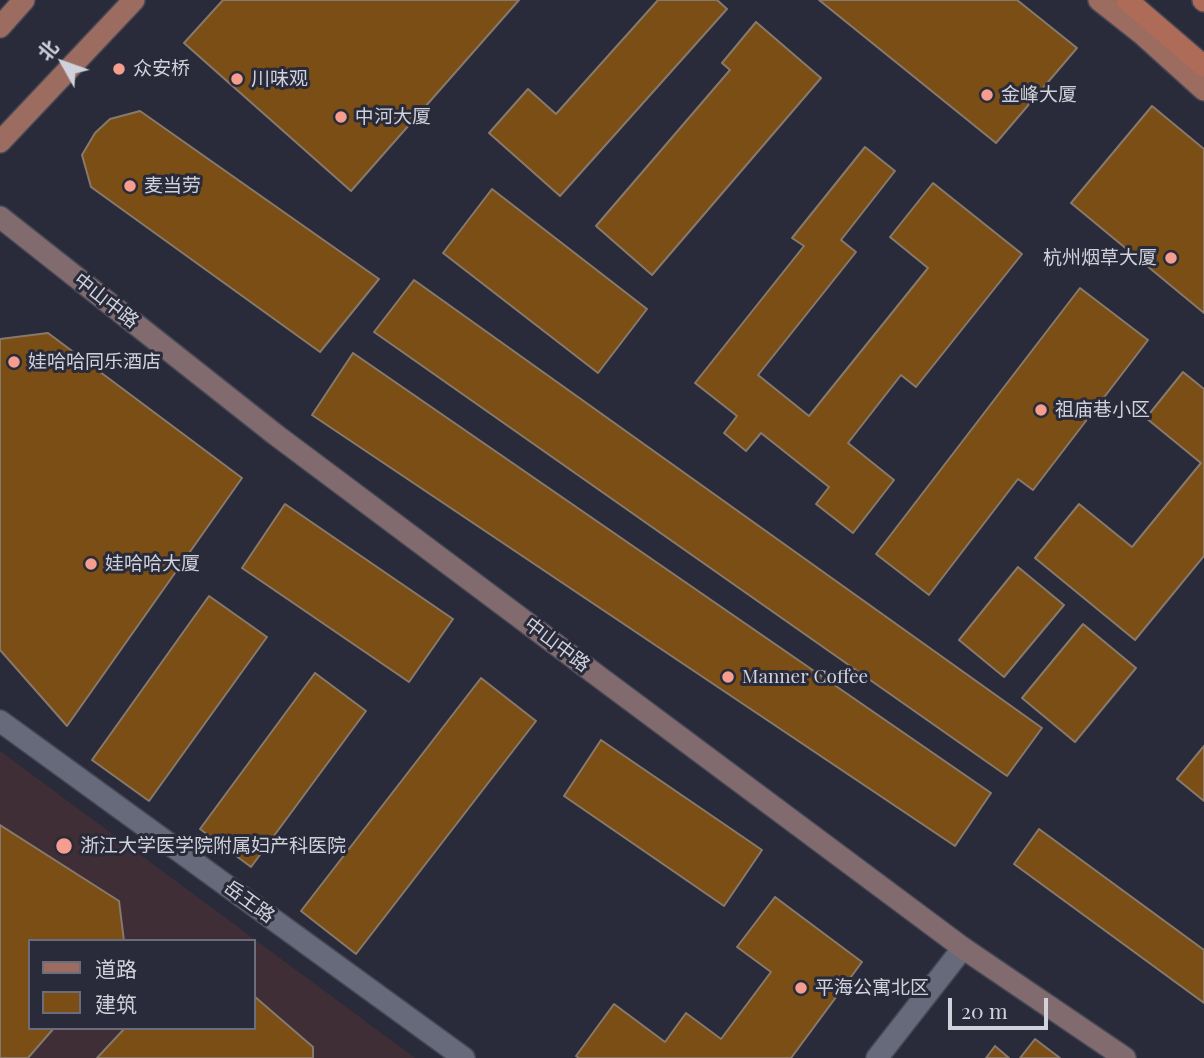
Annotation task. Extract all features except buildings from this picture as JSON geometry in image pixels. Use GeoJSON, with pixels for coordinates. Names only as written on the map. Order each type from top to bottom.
{"type":"FeatureCollection","features":[{"type":"Feature","properties":{"kind":"highway"},"geometry":{"type":"LineString","coordinates":[[1127,0],[1204,66]]}},
{"type":"Feature","properties":{"kind":"main road"},"geometry":{"type":"LineString","coordinates":[[0,26],[23,0]]}},
{"type":"Feature","properties":{"kind":"main road"},"geometry":{"type":"LineString","coordinates":[[0,142],[134,0]]}},
{"type":"Feature","properties":{"kind":"main road"},"geometry":{"type":"LineString","coordinates":[[1099,0],[1142,34],[1204,90]]}},
{"type":"Feature","properties":{"kind":"main road","name":"中山中路"},"geometry":{"type":"LineString","coordinates":[[0,217],[276,435],[963,948],[1125,1058]]}},
{"type":"Feature","properties":{"kind":"street","name":"岳王路"},"geometry":{"type":"LineString","coordinates":[[0,721],[464,1058]]}},
{"type":"Feature","properties":{"kind":"street"},"geometry":{"type":"LineString","coordinates":[[877,1058],[963,948]]}},
{"type":"Feature","properties":{"kind":"shaded area","name":"浙江大学医学院附属妇产科医院"},"geometry":{"type":"Polygon","coordinates":[[[0,751],[254,939],[28,939],[28,1030],[256,1030],[256,940],[415,1058],[0,1058],[0,751]]]}},
{"type":"Feature","properties":{"kind":"place","name":"众安桥"},"geometry":{"type":"Point","coordinates":[119,69]}},
{"type":"Feature","properties":{"kind":"place","name":"川味观"},"geometry":{"type":"Point","coordinates":[237,79]}},
{"type":"Feature","properties":{"kind":"place","name":"金峰大厦"},"geometry":{"type":"Point","coordinates":[987,95]}},
{"type":"Feature","properties":{"kind":"place","name":"中河大厦"},"geometry":{"type":"Point","coordinates":[341,117]}},
{"type":"Feature","properties":{"kind":"place","name":"麦当劳"},"geometry":{"type":"Point","coordinates":[130,186]}},
{"type":"Feature","properties":{"kind":"place","name":"杭州烟草大厦"},"geometry":{"type":"Point","coordinates":[1171,258]}},
{"type":"Feature","properties":{"kind":"place","name":"娃哈哈同乐酒店"},"geometry":{"type":"Point","coordinates":[14,362]}},
{"type":"Feature","properties":{"kind":"place","name":"祖庙巷小区"},"geometry":{"type":"Point","coordinates":[1041,410]}},
{"type":"Feature","properties":{"kind":"place","name":"娃哈哈大厦"},"geometry":{"type":"Point","coordinates":[91,564]}},
{"type":"Feature","properties":{"kind":"place","name":"Manner Coffee"},"geometry":{"type":"Point","coordinates":[728,677]}},
{"type":"Feature","properties":{"kind":"place","name":"浙江大学医学院附属妇产科医院"},"geometry":{"type":"Point","coordinates":[64,846]}},
{"type":"Feature","properties":{"kind":"place","name":"平海公寓北区"},"geometry":{"type":"Point","coordinates":[801,988]}}]}
